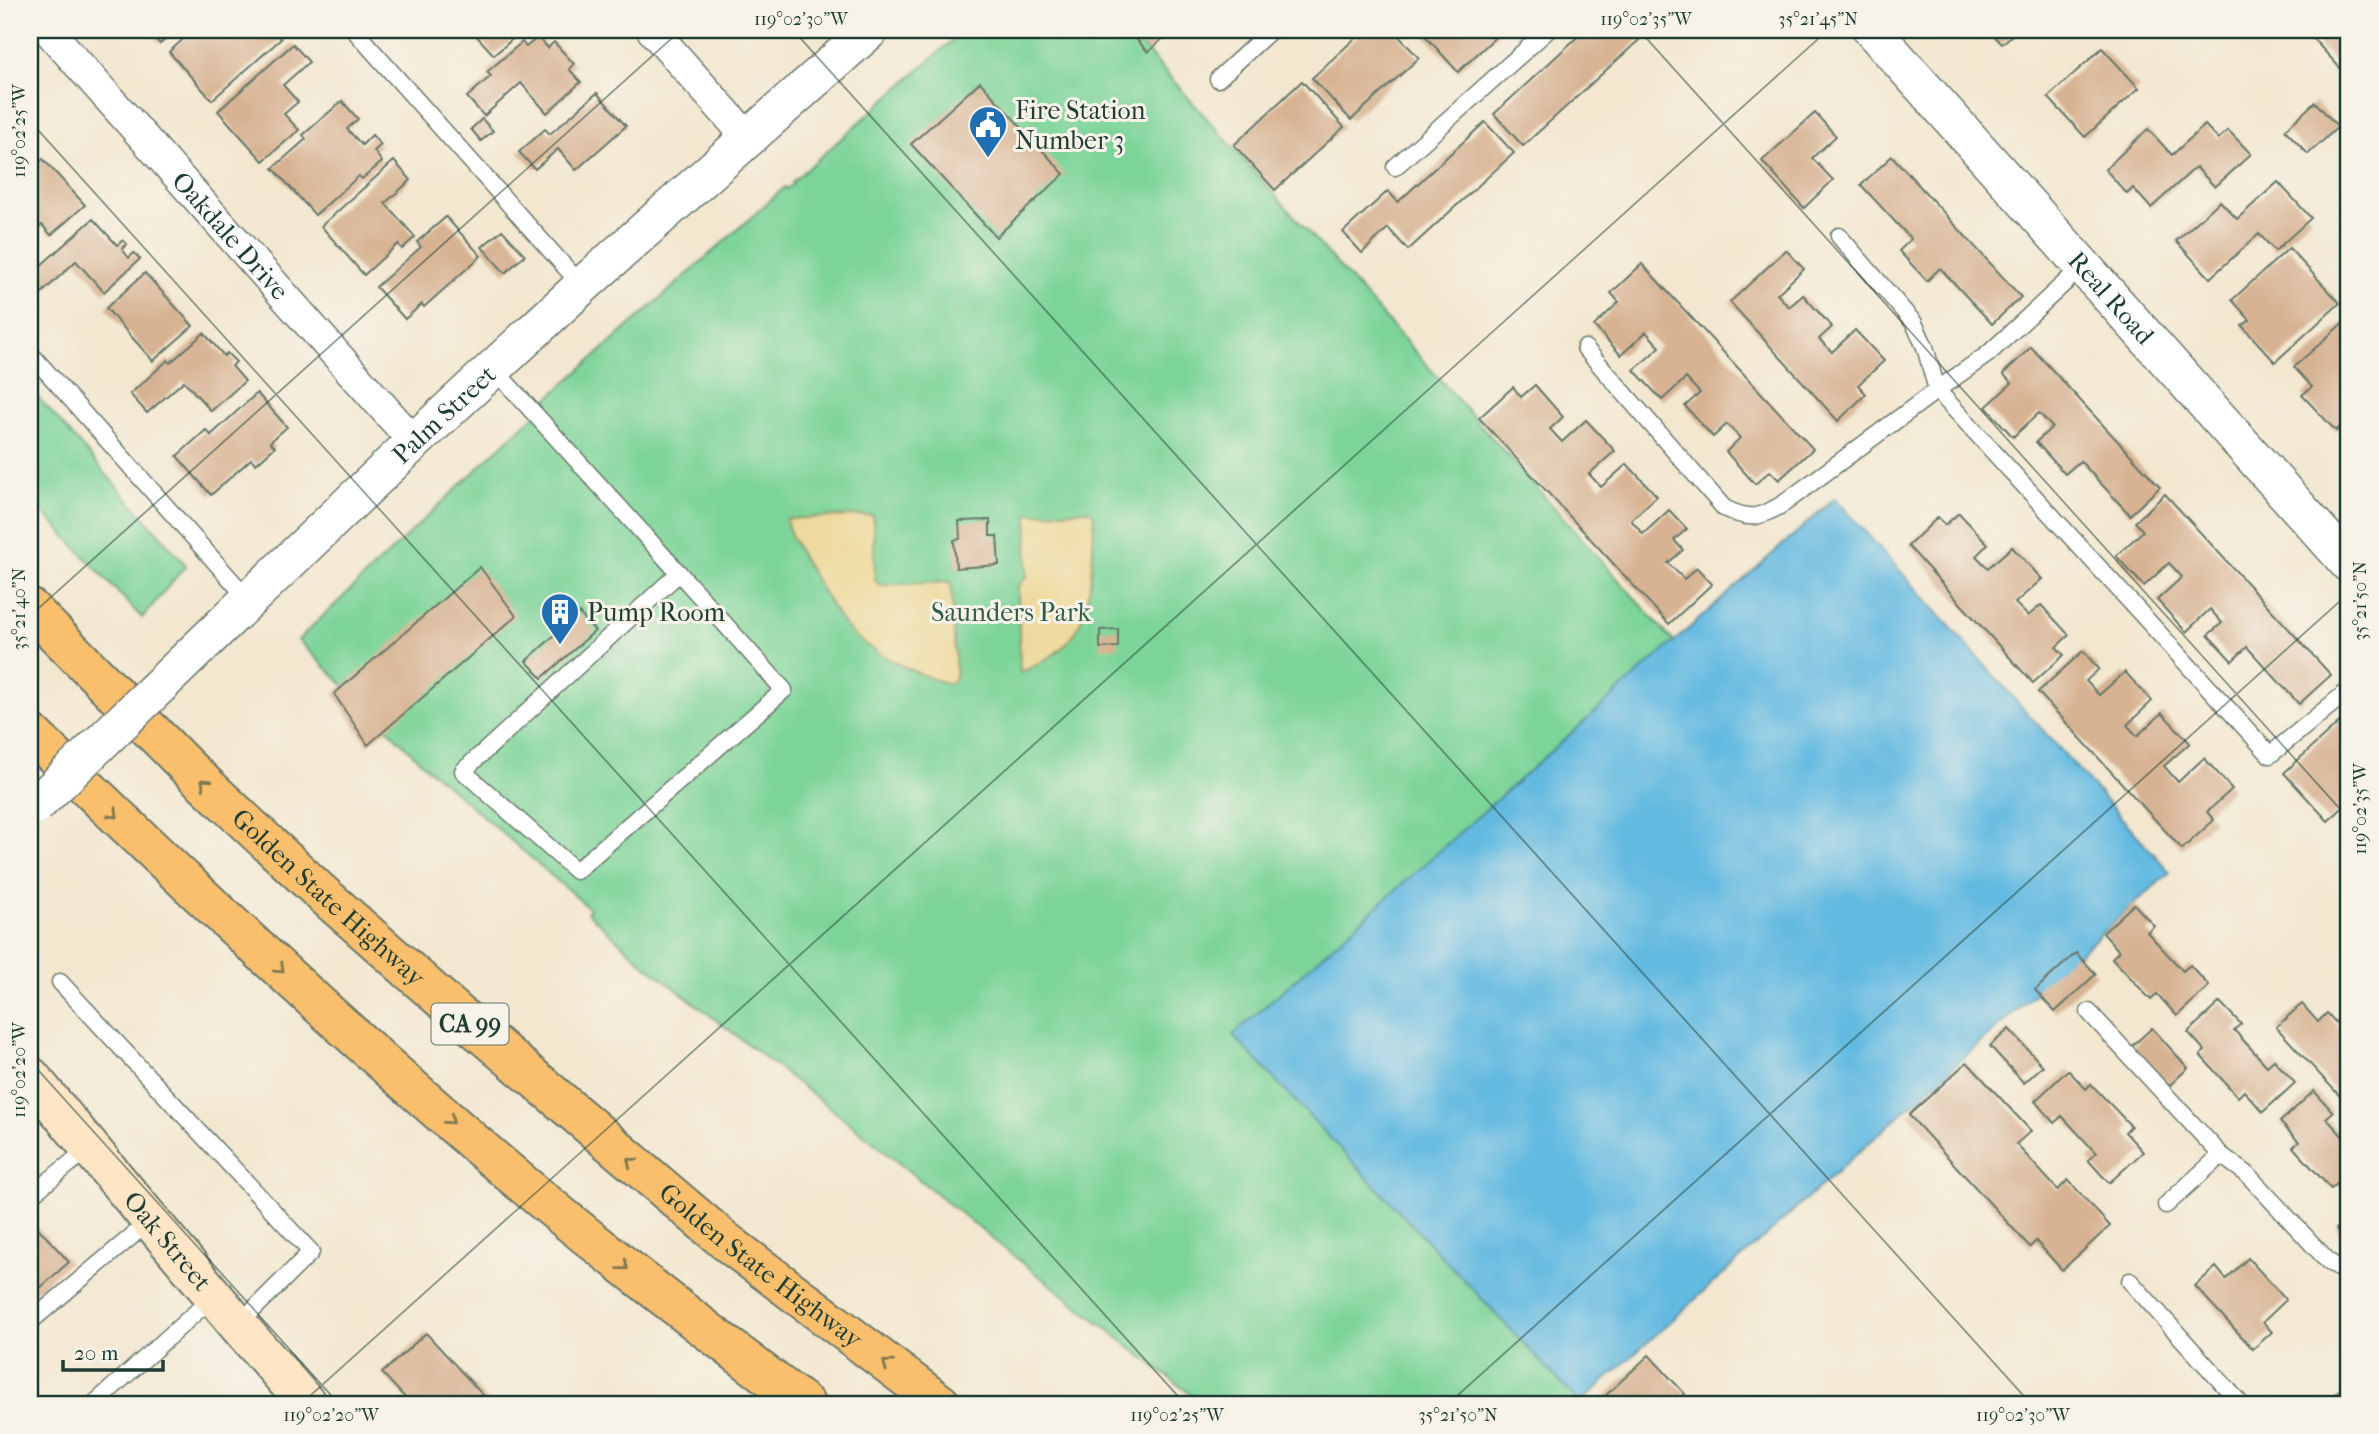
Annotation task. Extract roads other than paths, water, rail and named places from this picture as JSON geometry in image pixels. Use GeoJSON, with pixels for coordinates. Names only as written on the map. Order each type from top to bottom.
{"type":"FeatureCollection","features":[{"type":"Feature","properties":{"kind":"highway","name":"Golden State Highway"},"geometry":{"type":"LineString","coordinates":[[30,608],[188,768],[318,890],[456,1012],[724,1240],[941,1404]]}},
{"type":"Feature","properties":{"kind":"highway"},"geometry":{"type":"LineString","coordinates":[[30,732],[176,874],[505,1169],[666,1299],[805,1404]]}},
{"type":"Feature","properties":{"kind":"main road","name":"Oak Street"},"geometry":{"type":"LineString","coordinates":[[30,1076],[307,1404]]}},
{"type":"Feature","properties":{"kind":"street","name":"Oakdale Drive"},"geometry":{"type":"LineString","coordinates":[[48,30],[414,442]]}},
{"type":"Feature","properties":{"kind":"street"},"geometry":{"type":"LineString","coordinates":[[652,30],[748,138]]}},
{"type":"Feature","properties":{"kind":"street","name":"Palm Street"},"geometry":{"type":"LineString","coordinates":[[30,811],[414,442],[582,286],[870,30]]}},
{"type":"Feature","properties":{"kind":"street","name":"Real Road"},"geometry":{"type":"LineString","coordinates":[[1872,30],[2349,564]]}},
{"type":"Feature","properties":{"kind":"lane"},"geometry":{"type":"LineString","coordinates":[[354,30],[582,286]]}},
{"type":"Feature","properties":{"kind":"lane"},"geometry":{"type":"LineString","coordinates":[[1217,79],[1271,30]]}},
{"type":"Feature","properties":{"kind":"lane"},"geometry":{"type":"LineString","coordinates":[[1395,167],[1548,30]]}},
{"type":"Feature","properties":{"kind":"lane"},"geometry":{"type":"LineString","coordinates":[[1839,236],[1914,323],[1925,347],[1937,390],[2270,755],[2349,690]]}},
{"type":"Feature","properties":{"kind":"lane"},"geometry":{"type":"LineString","coordinates":[[1585,348],[1724,508],[1741,517],[1761,516],[1783,503],[1988,354],[2083,266]]}},
{"type":"Feature","properties":{"kind":"lane"},"geometry":{"type":"LineString","coordinates":[[30,353],[242,606]]}},
{"type":"Feature","properties":{"kind":"lane"},"geometry":{"type":"LineString","coordinates":[[494,369],[679,573],[727,626],[784,690],[576,871],[463,771],[679,573]]}},
{"type":"Feature","properties":{"kind":"lane"},"geometry":{"type":"LineString","coordinates":[[60,982],[311,1252],[278,1283],[226,1310],[94,1404]]}},
{"type":"Feature","properties":{"kind":"lane"},"geometry":{"type":"LineString","coordinates":[[2089,1012],[2221,1155],[2247,1174],[2329,1262],[2349,1275]]}},
{"type":"Feature","properties":{"kind":"lane"},"geometry":{"type":"LineString","coordinates":[[30,1196],[89,1148]]}},
{"type":"Feature","properties":{"kind":"lane"},"geometry":{"type":"LineString","coordinates":[[2166,1205],[2221,1155]]}},
{"type":"Feature","properties":{"kind":"lane"},"geometry":{"type":"LineString","coordinates":[[30,1322],[152,1219]]}},
{"type":"Feature","properties":{"kind":"lane"},"geometry":{"type":"LineString","coordinates":[[2130,1281],[2241,1404]]}},
{"type":"Feature","properties":{"kind":"water"},"geometry":{"type":"Polygon","coordinates":[[[1835,498],[2170,872],[1580,1403],[1233,1035],[1835,498]]]}},
{"type":"Feature","properties":{"kind":"place","name":"Fire Station Number 3"},"geometry":{"type":"Point","coordinates":[988,159]}},
{"type":"Feature","properties":{"kind":"place","name":"Pump Room"},"geometry":{"type":"Point","coordinates":[560,646]}},
{"type":"Feature","properties":{"kind":"park label","name":"Saunders Park"},"geometry":{"type":"Point","coordinates":[1011,612]}}]}
